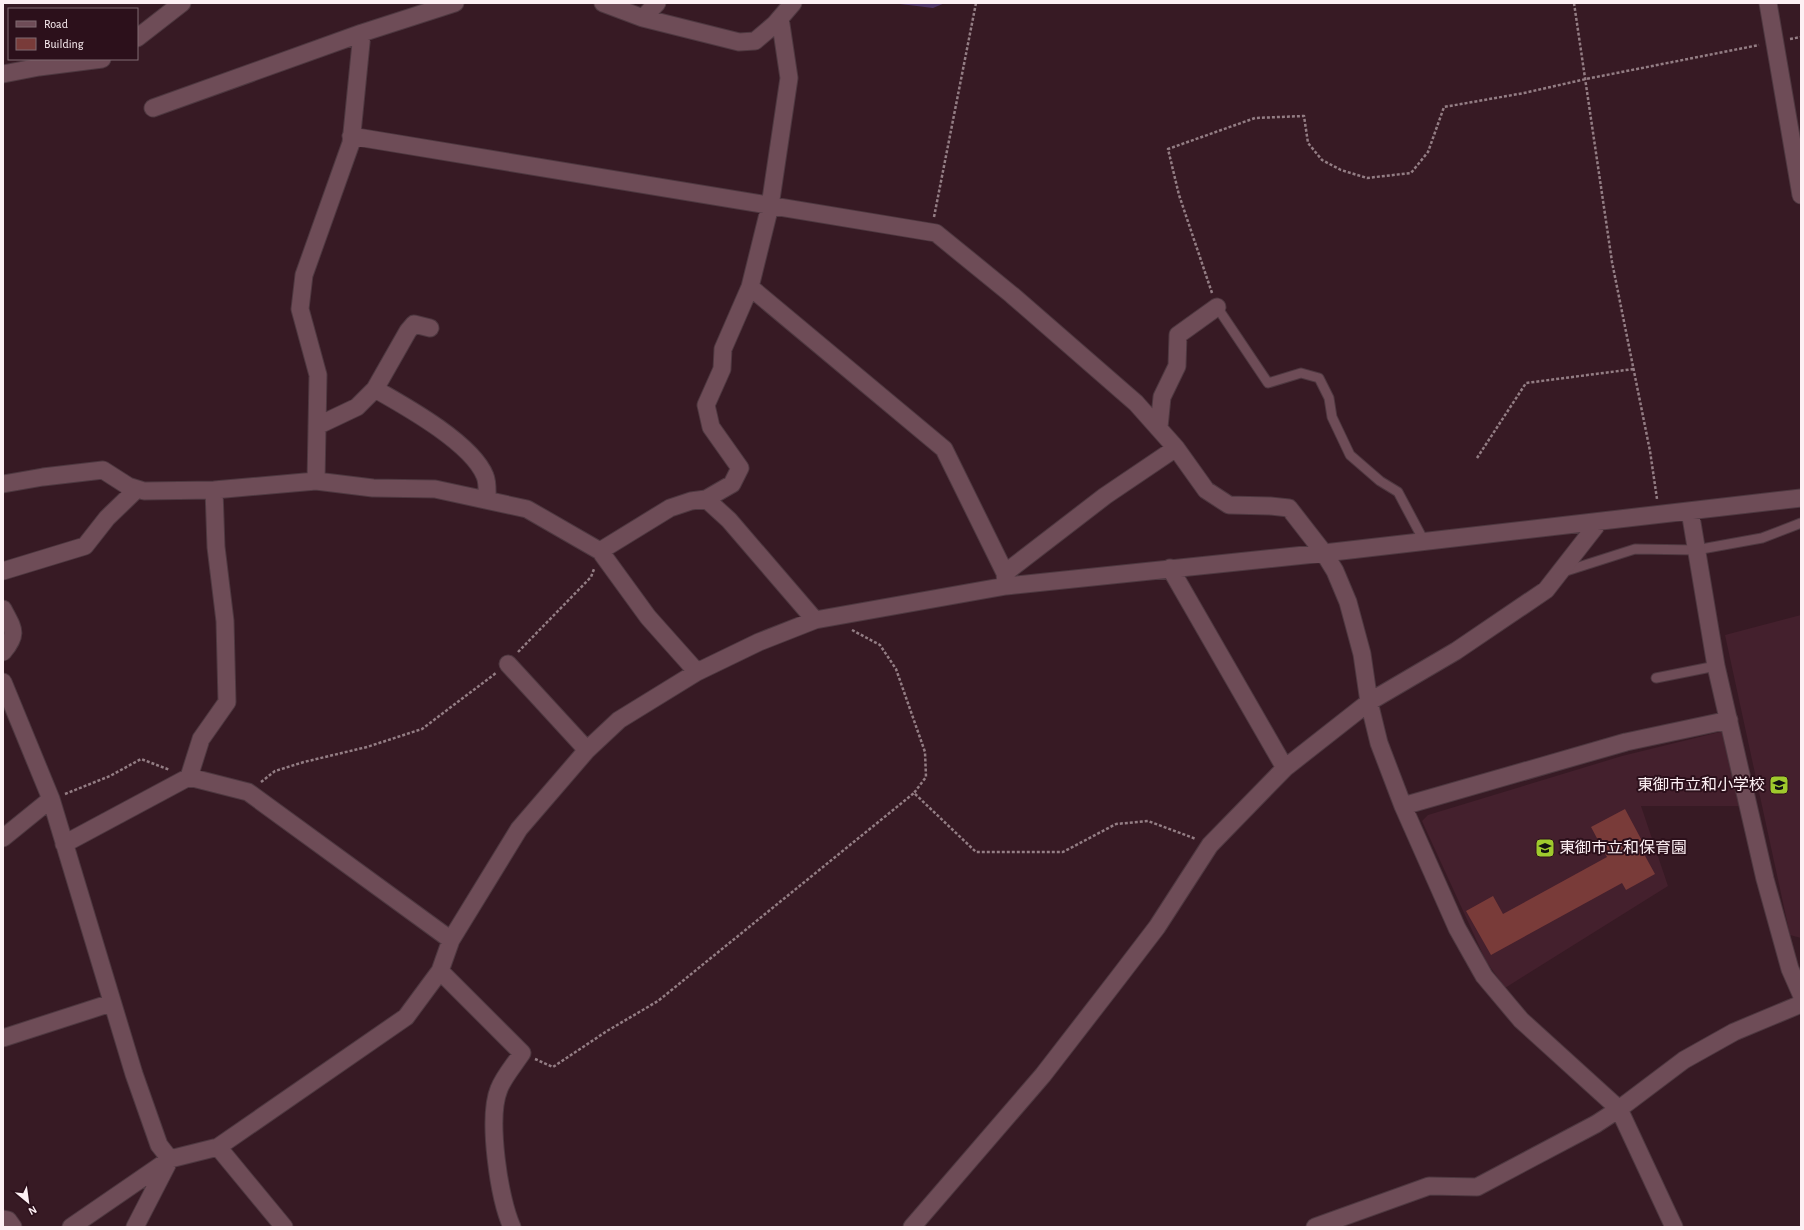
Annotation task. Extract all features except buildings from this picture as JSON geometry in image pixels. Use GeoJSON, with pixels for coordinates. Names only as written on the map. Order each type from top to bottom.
{"type":"FeatureCollection","features":[{"type":"Feature","properties":{"kind":"street"},"geometry":{"type":"LineString","coordinates":[[138,37],[182,3]]}},
{"type":"Feature","properties":{"kind":"street"},"geometry":{"type":"LineString","coordinates":[[153,108],[362,33],[455,3]]}},
{"type":"Feature","properties":{"kind":"street"},"geometry":{"type":"LineString","coordinates":[[604,3],[643,18],[739,42],[754,41],[780,18],[793,3]]}},
{"type":"Feature","properties":{"kind":"street"},"geometry":{"type":"LineString","coordinates":[[643,18],[657,3]]}},
{"type":"Feature","properties":{"kind":"street"},"geometry":{"type":"LineString","coordinates":[[1768,3],[1801,195]]}},
{"type":"Feature","properties":{"kind":"street"},"geometry":{"type":"LineString","coordinates":[[600,552],[670,508],[692,501],[706,499],[732,484],[740,468],[711,427],[706,405],[722,369],[723,349],[750,287],[770,206],[789,78],[780,18]]}},
{"type":"Feature","properties":{"kind":"street"},"geometry":{"type":"LineString","coordinates":[[316,481],[318,375],[300,309],[304,275],[351,143],[362,33]]}},
{"type":"Feature","properties":{"kind":"street"},"geometry":{"type":"LineString","coordinates":[[3,74],[39,67],[94,60]]}},
{"type":"Feature","properties":{"kind":"street"},"geometry":{"type":"LineString","coordinates":[[352,136],[936,234],[1012,295],[1136,403],[1159,427],[1176,448],[1206,490],[1229,505],[1289,508],[1324,553],[1335,571],[1348,602],[1362,654],[1369,702],[1379,743],[1403,806],[1457,928],[1484,976],[1521,1020],[1619,1109],[1674,1227]]}},
{"type":"Feature","properties":{"kind":"street"},"geometry":{"type":"LineString","coordinates":[[750,287],[944,449],[1006,579]]}},
{"type":"Feature","properties":{"kind":"street"},"geometry":{"type":"LineString","coordinates":[[1159,427],[1162,397],[1177,366],[1178,335],[1217,307]]}},
{"type":"Feature","properties":{"kind":"street"},"geometry":{"type":"LineString","coordinates":[[316,426],[357,407],[375,389],[408,331],[414,324],[430,328]]}},
{"type":"Feature","properties":{"kind":"street"},"geometry":{"type":"LineString","coordinates":[[375,389],[418,414],[477,461],[486,477],[487,500]]}},
{"type":"Feature","properties":{"kind":"street"},"geometry":{"type":"LineString","coordinates":[[1006,579],[1105,496],[1176,448]]}},
{"type":"Feature","properties":{"kind":"street"},"geometry":{"type":"LineString","coordinates":[[3,484],[43,477],[103,470],[128,486],[144,491],[214,490],[316,481],[372,488],[434,488],[527,509],[600,552],[648,617],[697,672]]}},
{"type":"Feature","properties":{"kind":"street"},"geometry":{"type":"LineString","coordinates":[[3,571],[85,546],[107,518],[137,489]]}},
{"type":"Feature","properties":{"kind":"street"},"geometry":{"type":"LineString","coordinates":[[189,777],[201,739],[227,702],[225,621],[216,547],[214,490]]}},
{"type":"Feature","properties":{"kind":"street"},"geometry":{"type":"LineString","coordinates":[[71,1227],[170,1160],[218,1147],[406,1017],[440,971],[451,940],[519,829],[587,750],[619,720],[697,672],[759,642],[823,618],[1006,579],[1170,568],[1324,553],[1801,498]]}},
{"type":"Feature","properties":{"kind":"street"},"geometry":{"type":"LineString","coordinates":[[706,499],[729,520],[823,618]]}},
{"type":"Feature","properties":{"kind":"street"},"geometry":{"type":"LineString","coordinates":[[1690,511],[1716,666],[1765,879],[1790,969],[1801,994]]}},
{"type":"Feature","properties":{"kind":"street"},"geometry":{"type":"LineString","coordinates":[[912,1227],[1043,1075],[1157,928],[1210,844],[1284,768],[1369,702],[1456,651],[1546,590],[1599,522]]}},
{"type":"Feature","properties":{"kind":"street"},"geometry":{"type":"LineString","coordinates":[[1170,568],[1284,768]]}},
{"type":"Feature","properties":{"kind":"street"},"geometry":{"type":"LineString","coordinates":[[3,609],[13,628],[13,641],[3,652]]}},
{"type":"Feature","properties":{"kind":"street"},"geometry":{"type":"LineString","coordinates":[[508,664],[587,750]]}},
{"type":"Feature","properties":{"kind":"street"},"geometry":{"type":"LineString","coordinates":[[3,682],[51,799],[111,1003],[159,1145],[170,1160]]}},
{"type":"Feature","properties":{"kind":"street"},"geometry":{"type":"LineString","coordinates":[[1403,806],[1626,742],[1729,720]]}},
{"type":"Feature","properties":{"kind":"street"},"geometry":{"type":"LineString","coordinates":[[64,844],[189,777],[248,792],[451,940]]}},
{"type":"Feature","properties":{"kind":"street"},"geometry":{"type":"LineString","coordinates":[[3,838],[51,799]]}},
{"type":"Feature","properties":{"kind":"street"},"geometry":{"type":"LineString","coordinates":[[440,971],[522,1053],[499,1089],[494,1124],[498,1176],[508,1218],[512,1227]]}},
{"type":"Feature","properties":{"kind":"street"},"geometry":{"type":"LineString","coordinates":[[3,1038],[111,1003]]}},
{"type":"Feature","properties":{"kind":"street"},"geometry":{"type":"LineString","coordinates":[[1315,1227],[1429,1186],[1477,1187],[1596,1124],[1619,1109],[1684,1060],[1734,1032],[1801,1004]]}},
{"type":"Feature","properties":{"kind":"street"},"geometry":{"type":"LineString","coordinates":[[218,1147],[284,1227]]}},
{"type":"Feature","properties":{"kind":"street"},"geometry":{"type":"LineString","coordinates":[[135,1227],[170,1160]]}},
{"type":"Feature","properties":{"kind":"street"},"geometry":{"type":"LineString","coordinates":[[3,1220],[8,1220],[13,1227]]}},
{"type":"Feature","properties":{"kind":"lane"},"geometry":{"type":"LineString","coordinates":[[1217,307],[1268,383],[1301,373],[1319,378],[1329,398],[1332,417],[1350,455],[1380,481],[1398,492],[1424,541]]}},
{"type":"Feature","properties":{"kind":"lane"},"geometry":{"type":"LineString","coordinates":[[1559,573],[1636,549],[1696,550],[1762,538],[1801,523]]}},
{"type":"Feature","properties":{"kind":"lane"},"geometry":{"type":"LineString","coordinates":[[1656,678],[1716,666]]}},
{"type":"Feature","properties":{"kind":"path"},"geometry":{"type":"LineString","coordinates":[[930,233],[976,3]]}},
{"type":"Feature","properties":{"kind":"path"},"geometry":{"type":"LineString","coordinates":[[1574,3],[1612,262],[1650,451],[1660,515]]}},
{"type":"Feature","properties":{"kind":"path"},"geometry":{"type":"LineString","coordinates":[[1217,307],[1179,195],[1168,149],[1255,118],[1304,116],[1308,143],[1322,160],[1341,170],[1367,178],[1410,173],[1428,152],[1444,107],[1524,94],[1586,79],[1775,42]]}},
{"type":"Feature","properties":{"kind":"path"},"geometry":{"type":"LineString","coordinates":[[1477,458],[1526,383],[1634,369]]}},
{"type":"Feature","properties":{"kind":"path"},"geometry":{"type":"LineString","coordinates":[[248,792],[275,771],[304,762],[367,747],[422,729],[508,664],[591,577],[600,552]]}},
{"type":"Feature","properties":{"kind":"path"},"geometry":{"type":"LineString","coordinates":[[522,1053],[553,1067],[607,1031],[658,1001],[914,792],[926,777],[925,752],[896,669],[880,645],[844,626],[823,618]]}},
{"type":"Feature","properties":{"kind":"path"},"geometry":{"type":"LineString","coordinates":[[51,799],[110,776],[141,759],[189,777]]}},
{"type":"Feature","properties":{"kind":"path"},"geometry":{"type":"LineString","coordinates":[[914,792],[976,852],[1063,852],[1116,824],[1148,821],[1210,844]]}},
{"type":"Feature","properties":{"kind":"shaded area"},"geometry":{"type":"Polygon","coordinates":[[[892,3],[945,3],[933,8],[892,3]]]}},
{"type":"Feature","properties":{"kind":"shaded area","name":"東御市立和小学校"},"geometry":{"type":"Polygon","coordinates":[[[1801,615],[1801,938],[1790,935],[1725,635],[1801,615]]]}},
{"type":"Feature","properties":{"kind":"shaded area","name":"東御市立和保育園"},"geometry":{"type":"Polygon","coordinates":[[[1724,731],[1743,806],[1641,806],[1668,886],[1505,988],[1486,961],[1422,821],[1428,815],[1622,756],[1724,731]]]}},
{"type":"Feature","properties":{"kind":"place","name":"東御市立和小学校"},"geometry":{"type":"Point","coordinates":[1779,785]}},
{"type":"Feature","properties":{"kind":"place","name":"東御市立和保育園"},"geometry":{"type":"Point","coordinates":[1545,848]}}]}
